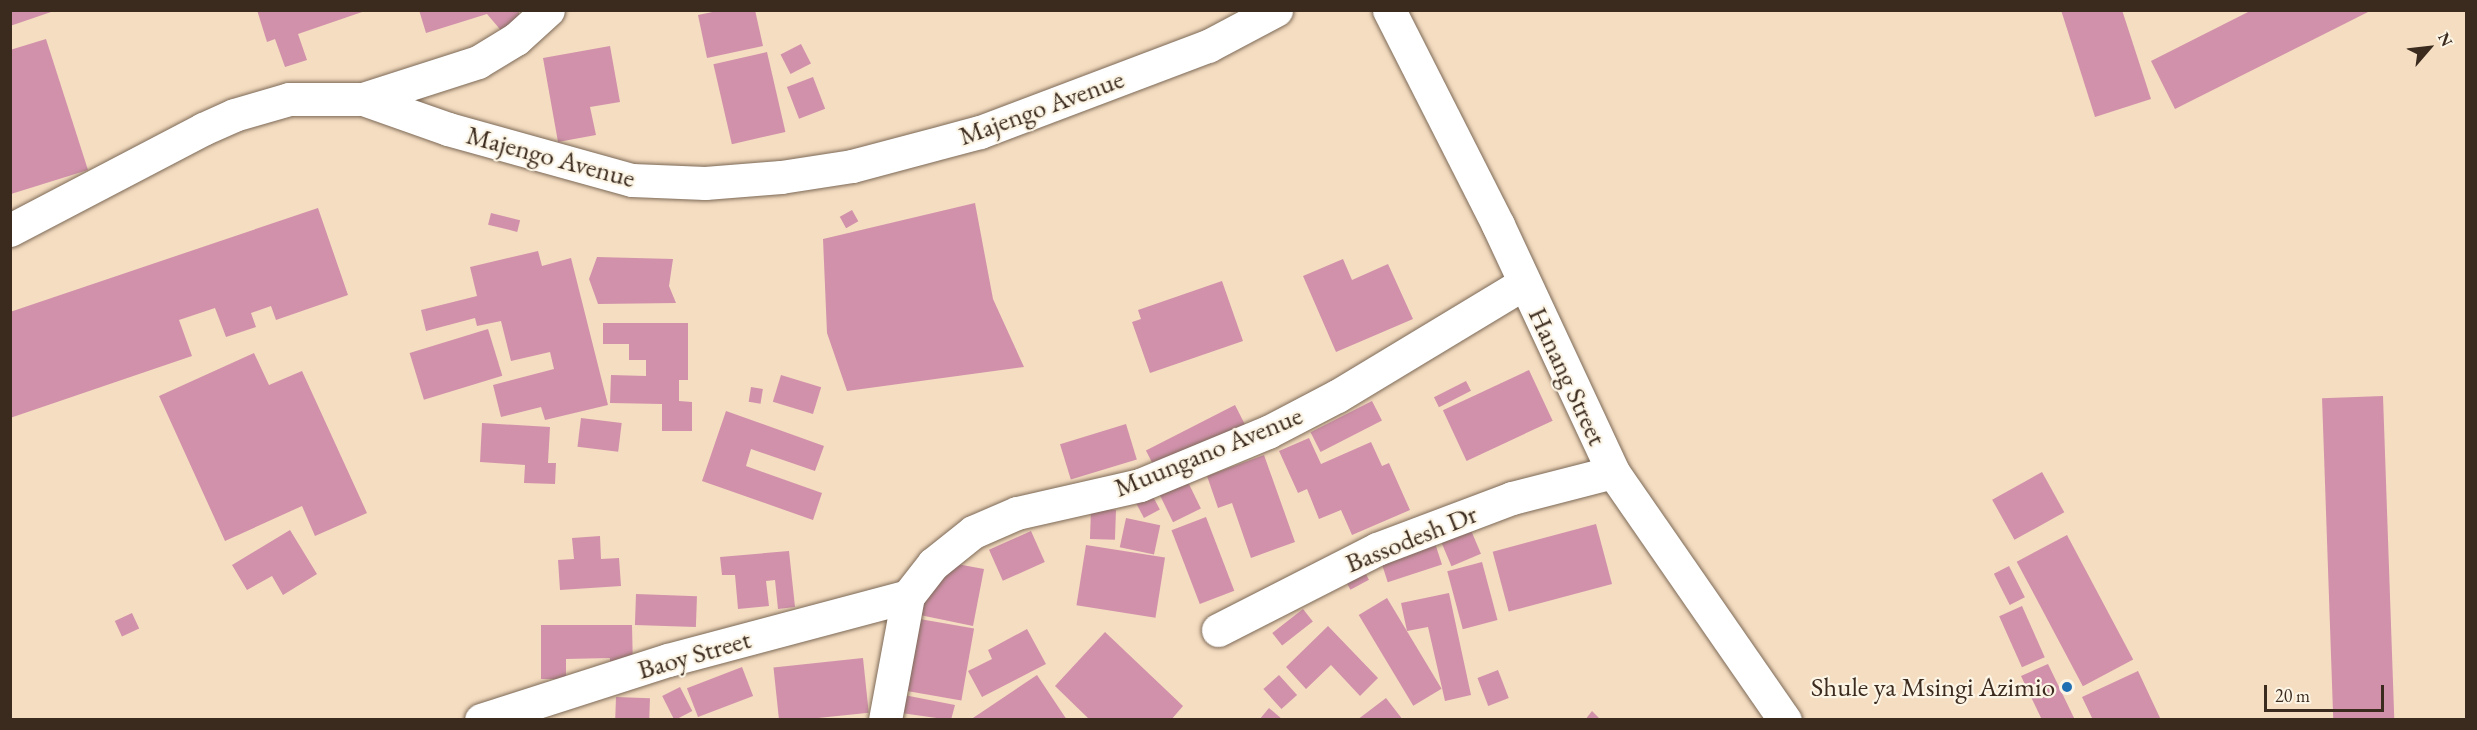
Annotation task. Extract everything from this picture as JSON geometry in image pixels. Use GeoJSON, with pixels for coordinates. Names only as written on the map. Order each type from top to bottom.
{"type":"FeatureCollection","features":[{"type":"Feature","properties":{"kind":"street"},"geometry":{"type":"LineString","coordinates":[[363,99],[478,62],[516,39],[548,10]]}},
{"type":"Feature","properties":{"kind":"street","name":"Majengo Avenue"},"geometry":{"type":"LineString","coordinates":[[10,230],[234,115],[289,99],[363,99],[459,132],[632,180],[705,183],[781,177],[852,166],[980,132],[1208,46],[1276,10]]}},
{"type":"Feature","properties":{"kind":"street","name":"Hanang Street"},"geometry":{"type":"LineString","coordinates":[[1389,10],[1498,225],[1613,472],[1785,720]]}},
{"type":"Feature","properties":{"kind":"street","name":"Muungano Avenue"},"geometry":{"type":"LineString","coordinates":[[885,720],[908,596],[933,564],[989,523],[1140,485],[1268,432],[1337,396],[1524,283]]}},
{"type":"Feature","properties":{"kind":"street","name":"Bassodesh Dr"},"geometry":{"type":"LineString","coordinates":[[1218,630],[1377,549],[1512,498],[1613,472]]}},
{"type":"Feature","properties":{"kind":"street","name":"Baoy Street"},"geometry":{"type":"LineString","coordinates":[[482,720],[668,660],[908,596]]}},
{"type":"Feature","properties":{"kind":"building"},"geometry":{"type":"Polygon","coordinates":[[[10,10],[54,10],[54,11],[10,26],[10,10]]]}},
{"type":"Feature","properties":{"kind":"building"},"geometry":{"type":"Polygon","coordinates":[[[257,10],[365,11],[298,34],[307,60],[285,67],[275,39],[267,42],[257,10]]]}},
{"type":"Feature","properties":{"kind":"building"},"geometry":{"type":"Polygon","coordinates":[[[419,10],[518,10],[522,23],[504,34],[487,14],[426,33],[419,10]]]}},
{"type":"Feature","properties":{"kind":"building"},"geometry":{"type":"Polygon","coordinates":[[[722,10],[755,10],[763,46],[707,58],[698,15],[722,10]]]}},
{"type":"Feature","properties":{"kind":"building"},"geometry":{"type":"Polygon","coordinates":[[[2061,10],[2122,10],[2151,99],[2095,117],[2061,10]]]}},
{"type":"Feature","properties":{"kind":"building"},"geometry":{"type":"Polygon","coordinates":[[[2252,10],[2372,10],[2175,109],[2151,61],[2252,10]]]}},
{"type":"Feature","properties":{"kind":"building"},"geometry":{"type":"Polygon","coordinates":[[[46,39],[88,170],[11,194],[10,50],[46,39]]]}},
{"type":"Feature","properties":{"kind":"building"},"geometry":{"type":"Polygon","coordinates":[[[801,44],[811,64],[790,74],[781,54],[801,44]]]}},
{"type":"Feature","properties":{"kind":"building"},"geometry":{"type":"Polygon","coordinates":[[[610,46],[620,102],[590,107],[596,135],[558,142],[543,58],[610,46]]]}},
{"type":"Feature","properties":{"kind":"building"},"geometry":{"type":"Polygon","coordinates":[[[767,52],[785,132],[732,144],[713,64],[767,52]]]}},
{"type":"Feature","properties":{"kind":"building"},"geometry":{"type":"Polygon","coordinates":[[[813,77],[825,109],[799,119],[787,87],[813,77]]]}},
{"type":"Feature","properties":{"kind":"building"},"geometry":{"type":"Polygon","coordinates":[[[975,203],[993,299],[1024,367],[847,391],[827,333],[823,239],[975,203]]]}},
{"type":"Feature","properties":{"kind":"building"},"geometry":{"type":"Polygon","coordinates":[[[318,208],[348,295],[276,320],[271,306],[251,313],[256,327],[226,337],[215,308],[179,320],[192,356],[10,418],[10,312],[318,208]]]}},
{"type":"Feature","properties":{"kind":"building"},"geometry":{"type":"Polygon","coordinates":[[[852,210],[858,221],[846,228],[840,217],[852,210]]]}},
{"type":"Feature","properties":{"kind":"building"},"geometry":{"type":"Polygon","coordinates":[[[491,213],[520,220],[517,232],[488,225],[491,213]]]}},
{"type":"Feature","properties":{"kind":"building"},"geometry":{"type":"Polygon","coordinates":[[[538,251],[542,266],[571,258],[608,405],[545,420],[541,407],[501,417],[493,385],[554,369],[550,352],[511,361],[501,321],[477,326],[475,318],[426,331],[421,310],[477,296],[470,267],[538,251]]]}},
{"type":"Feature","properties":{"kind":"building"},"geometry":{"type":"Polygon","coordinates":[[[597,257],[673,259],[669,286],[676,303],[598,304],[589,279],[597,257]]]}},
{"type":"Feature","properties":{"kind":"building"},"geometry":{"type":"Polygon","coordinates":[[[1343,259],[1352,280],[1388,264],[1413,319],[1336,352],[1303,276],[1343,259]]]}},
{"type":"Feature","properties":{"kind":"building"},"geometry":{"type":"Polygon","coordinates":[[[1222,281],[1243,341],[1150,373],[1132,322],[1141,319],[1138,310],[1222,281]]]}},
{"type":"Feature","properties":{"kind":"building"},"geometry":{"type":"Polygon","coordinates":[[[603,323],[688,323],[688,380],[679,380],[679,401],[692,402],[692,431],[662,431],[662,404],[610,403],[611,375],[646,376],[646,360],[629,360],[629,344],[603,344],[603,323]]]}},
{"type":"Feature","properties":{"kind":"building"},"geometry":{"type":"Polygon","coordinates":[[[488,329],[502,376],[424,400],[410,353],[488,329]]]}},
{"type":"Feature","properties":{"kind":"building"},"geometry":{"type":"Polygon","coordinates":[[[254,353],[269,385],[302,371],[367,513],[315,536],[302,506],[225,541],[159,396],[254,353]]]}},
{"type":"Feature","properties":{"kind":"building"},"geometry":{"type":"Polygon","coordinates":[[[1529,370],[1553,421],[1467,461],[1443,410],[1529,370]]]}},
{"type":"Feature","properties":{"kind":"building"},"geometry":{"type":"Polygon","coordinates":[[[781,375],[821,387],[813,414],[773,402],[781,375]]]}},
{"type":"Feature","properties":{"kind":"building"},"geometry":{"type":"Polygon","coordinates":[[[1466,381],[1471,391],[1439,407],[1434,397],[1466,381]]]}},
{"type":"Feature","properties":{"kind":"building"},"geometry":{"type":"Polygon","coordinates":[[[751,387],[763,389],[761,404],[749,402],[751,387]]]}},
{"type":"Feature","properties":{"kind":"building"},"geometry":{"type":"Polygon","coordinates":[[[2383,396],[2394,720],[2333,720],[2322,398],[2383,396]]]}},
{"type":"Feature","properties":{"kind":"building"},"geometry":{"type":"Polygon","coordinates":[[[1372,401],[1382,421],[1321,452],[1311,432],[1372,401]]]}},
{"type":"Feature","properties":{"kind":"building"},"geometry":{"type":"Polygon","coordinates":[[[1235,405],[1248,431],[1159,476],[1146,450],[1235,405]]]}},
{"type":"Feature","properties":{"kind":"building"},"geometry":{"type":"Polygon","coordinates":[[[726,411],[824,446],[815,471],[751,449],[746,466],[822,493],[813,520],[702,481],[726,411]]]}},
{"type":"Feature","properties":{"kind":"building"},"geometry":{"type":"Polygon","coordinates":[[[581,418],[622,423],[618,452],[577,447],[581,418]]]}},
{"type":"Feature","properties":{"kind":"building"},"geometry":{"type":"Polygon","coordinates":[[[482,423],[550,427],[548,463],[556,463],[555,484],[524,483],[525,465],[480,462],[482,423]]]}},
{"type":"Feature","properties":{"kind":"building"},"geometry":{"type":"Polygon","coordinates":[[[1126,424],[1137,459],[1071,480],[1060,444],[1126,424]]]}},
{"type":"Feature","properties":{"kind":"building"},"geometry":{"type":"Polygon","coordinates":[[[1309,438],[1321,464],[1371,442],[1382,466],[1389,463],[1410,510],[1352,535],[1341,510],[1319,519],[1307,489],[1298,493],[1279,451],[1309,438]]]}},
{"type":"Feature","properties":{"kind":"building"},"geometry":{"type":"Polygon","coordinates":[[[1264,455],[1295,542],[1251,558],[1232,503],[1218,508],[1207,476],[1264,455]]]}},
{"type":"Feature","properties":{"kind":"building"},"geometry":{"type":"Polygon","coordinates":[[[2042,472],[2064,512],[2014,540],[1992,500],[2042,472]]]}},
{"type":"Feature","properties":{"kind":"building"},"geometry":{"type":"Polygon","coordinates":[[[1186,478],[1201,509],[1173,522],[1158,492],[1186,478]]]}},
{"type":"Feature","properties":{"kind":"building"},"geometry":{"type":"Polygon","coordinates":[[[1150,491],[1160,510],[1144,518],[1134,499],[1150,491]]]}},
{"type":"Feature","properties":{"kind":"building"},"geometry":{"type":"Polygon","coordinates":[[[1091,509],[1116,510],[1115,540],[1090,539],[1091,509]]]}},
{"type":"Feature","properties":{"kind":"building"},"geometry":{"type":"Polygon","coordinates":[[[1206,517],[1234,591],[1200,604],[1171,530],[1206,517]]]}},
{"type":"Feature","properties":{"kind":"building"},"geometry":{"type":"Polygon","coordinates":[[[1126,518],[1160,525],[1154,555],[1120,547],[1126,518]]]}},
{"type":"Feature","properties":{"kind":"building"},"geometry":{"type":"Polygon","coordinates":[[[1596,524],[1612,584],[1509,612],[1493,552],[1596,524]]]}},
{"type":"Feature","properties":{"kind":"building"},"geometry":{"type":"Polygon","coordinates":[[[1470,528],[1481,554],[1451,566],[1441,541],[1470,528]]]}},
{"type":"Feature","properties":{"kind":"building"},"geometry":{"type":"Polygon","coordinates":[[[290,530],[317,574],[283,595],[272,576],[247,590],[232,565],[290,530]]]}},
{"type":"Feature","properties":{"kind":"building"},"geometry":{"type":"Polygon","coordinates":[[[1031,531],[1045,562],[1003,581],[989,550],[1031,531]]]}},
{"type":"Feature","properties":{"kind":"building"},"geometry":{"type":"Polygon","coordinates":[[[2067,535],[2133,659],[2083,686],[2017,562],[2067,535]]]}},
{"type":"Feature","properties":{"kind":"building"},"geometry":{"type":"Polygon","coordinates":[[[600,536],[601,559],[619,558],[621,586],[560,590],[558,560],[574,559],[572,538],[600,536]]]}},
{"type":"Feature","properties":{"kind":"building"},"geometry":{"type":"Polygon","coordinates":[[[1433,537],[1442,565],[1388,582],[1379,555],[1433,537]]]}},
{"type":"Feature","properties":{"kind":"building"},"geometry":{"type":"Polygon","coordinates":[[[1086,545],[1165,558],[1155,618],[1076,605],[1086,545]]]}},
{"type":"Feature","properties":{"kind":"building"},"geometry":{"type":"Polygon","coordinates":[[[789,551],[795,607],[778,609],[775,580],[766,581],[769,606],[738,609],[735,575],[722,575],[720,557],[789,551]]]}},
{"type":"Feature","properties":{"kind":"building"},"geometry":{"type":"Polygon","coordinates":[[[946,562],[984,569],[973,626],[915,614],[946,562]]]}},
{"type":"Feature","properties":{"kind":"building"},"geometry":{"type":"Polygon","coordinates":[[[1482,562],[1498,620],[1463,629],[1447,571],[1482,562]]]}},
{"type":"Feature","properties":{"kind":"building"},"geometry":{"type":"Polygon","coordinates":[[[1360,563],[1369,580],[1350,590],[1341,573],[1360,563]]]}},
{"type":"Feature","properties":{"kind":"building"},"geometry":{"type":"Polygon","coordinates":[[[2009,566],[2025,597],[2010,605],[1994,574],[2009,566]]]}},
{"type":"Feature","properties":{"kind":"building"},"geometry":{"type":"Polygon","coordinates":[[[1449,593],[1471,695],[1445,701],[1428,627],[1407,631],[1401,603],[1449,593]]]}},
{"type":"Feature","properties":{"kind":"building"},"geometry":{"type":"Polygon","coordinates":[[[636,594],[697,596],[696,627],[635,625],[636,594]]]}},
{"type":"Feature","properties":{"kind":"building"},"geometry":{"type":"Polygon","coordinates":[[[1387,598],[1442,689],[1413,706],[1359,615],[1387,598]]]}},
{"type":"Feature","properties":{"kind":"building"},"geometry":{"type":"Polygon","coordinates":[[[2022,606],[2045,657],[2022,667],[1999,616],[2022,606]]]}},
{"type":"Feature","properties":{"kind":"building"},"geometry":{"type":"Polygon","coordinates":[[[1303,609],[1313,622],[1282,646],[1272,633],[1303,609]]]}},
{"type":"Feature","properties":{"kind":"building"},"geometry":{"type":"Polygon","coordinates":[[[132,613],[139,628],[122,636],[115,621],[132,613]]]}},
{"type":"Feature","properties":{"kind":"building"},"geometry":{"type":"Polygon","coordinates":[[[914,618],[974,629],[961,700],[901,690],[914,618]]]}},
{"type":"Feature","properties":{"kind":"building"},"geometry":{"type":"Polygon","coordinates":[[[541,625],[632,625],[633,669],[610,669],[610,658],[566,659],[566,679],[541,679],[541,625]]]}},
{"type":"Feature","properties":{"kind":"building"},"geometry":{"type":"Polygon","coordinates":[[[1328,626],[1378,678],[1360,696],[1331,665],[1306,689],[1286,667],[1328,626]]]}},
{"type":"Feature","properties":{"kind":"building"},"geometry":{"type":"Polygon","coordinates":[[[1027,629],[1046,664],[982,697],[968,671],[992,659],[988,650],[1027,629]]]}},
{"type":"Feature","properties":{"kind":"building"},"geometry":{"type":"Polygon","coordinates":[[[1105,632],[1183,706],[1171,720],[1090,720],[1055,686],[1105,632]]]}},
{"type":"Feature","properties":{"kind":"building"},"geometry":{"type":"Polygon","coordinates":[[[863,658],[869,713],[779,720],[773,667],[863,658]]]}},
{"type":"Feature","properties":{"kind":"building"},"geometry":{"type":"Polygon","coordinates":[[[2048,664],[2075,720],[2042,720],[2021,676],[2048,664]]]}},
{"type":"Feature","properties":{"kind":"building"},"geometry":{"type":"Polygon","coordinates":[[[742,667],[753,696],[698,717],[687,688],[742,667]]]}},
{"type":"Feature","properties":{"kind":"building"},"geometry":{"type":"Polygon","coordinates":[[[1498,670],[1509,698],[1488,706],[1477,678],[1498,670]]]}},
{"type":"Feature","properties":{"kind":"building"},"geometry":{"type":"Polygon","coordinates":[[[2138,671],[2161,720],[2093,720],[2082,697],[2138,671]]]}},
{"type":"Feature","properties":{"kind":"building"},"geometry":{"type":"Polygon","coordinates":[[[1037,675],[1067,720],[970,720],[1037,675]]]}},
{"type":"Feature","properties":{"kind":"building"},"geometry":{"type":"Polygon","coordinates":[[[1279,675],[1297,695],[1281,709],[1263,689],[1279,675]]]}},
{"type":"Feature","properties":{"kind":"building"},"geometry":{"type":"Polygon","coordinates":[[[680,687],[692,711],[674,720],[662,696],[680,687]]]}},
{"type":"Feature","properties":{"kind":"building"},"geometry":{"type":"Polygon","coordinates":[[[904,695],[955,705],[951,720],[901,713],[904,695]]]}},
{"type":"Feature","properties":{"kind":"building"},"geometry":{"type":"Polygon","coordinates":[[[616,697],[650,698],[649,720],[615,720],[616,697]]]}},
{"type":"Feature","properties":{"kind":"building"},"geometry":{"type":"Polygon","coordinates":[[[1386,698],[1403,720],[1357,720],[1386,698]]]}},
{"type":"Feature","properties":{"kind":"building"},"geometry":{"type":"Polygon","coordinates":[[[1269,708],[1283,720],[1259,720],[1269,708]]]}},
{"type":"Feature","properties":{"kind":"building"},"geometry":{"type":"Polygon","coordinates":[[[1592,711],[1601,720],[1585,720],[1592,711]]]}},
{"type":"Feature","properties":{"kind":"place","name":"Shule ya Msingi Azimio"},"geometry":{"type":"Point","coordinates":[2067,687]}}]}
